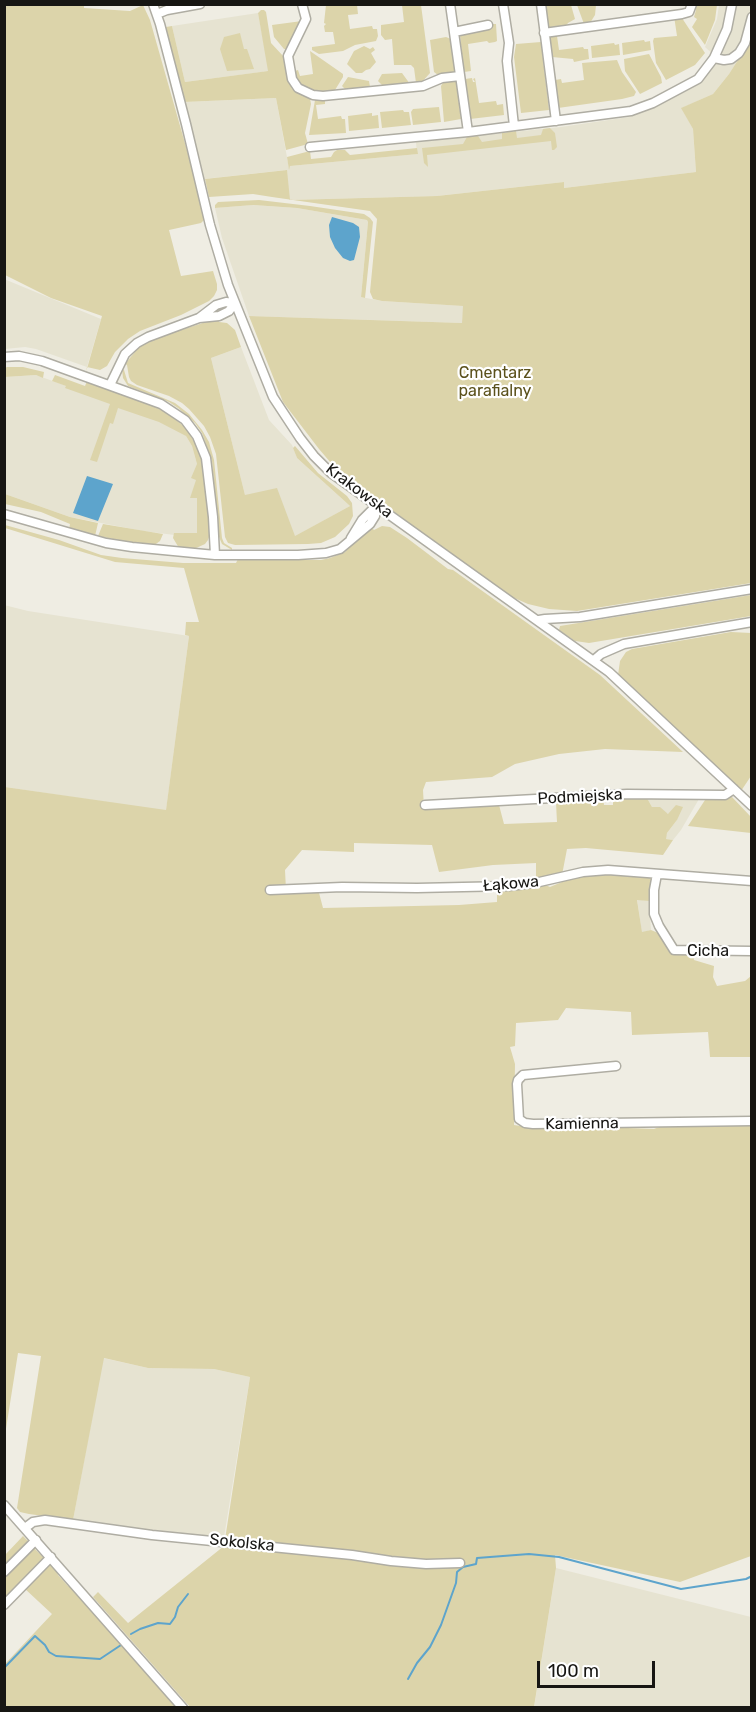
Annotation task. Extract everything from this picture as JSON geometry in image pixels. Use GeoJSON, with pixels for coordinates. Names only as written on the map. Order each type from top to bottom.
{"type":"FeatureCollection","features":[{"type":"Feature","properties":{"kind":"street","name":"Krakowska"},"geometry":{"type":"LineString","coordinates":[[153,4],[186,124],[210,225],[234,303],[273,397],[300,438],[331,473],[609,672],[752,806]]}},
{"type":"Feature","properties":{"kind":"street"},"geometry":{"type":"LineString","coordinates":[[157,14],[200,4]]}},
{"type":"Feature","properties":{"kind":"street"},"geometry":{"type":"LineString","coordinates":[[302,4],[306,20],[288,56],[292,79],[298,88],[306,92],[323,96],[414,87],[423,86],[442,78],[460,76]]}},
{"type":"Feature","properties":{"kind":"street"},"geometry":{"type":"LineString","coordinates":[[450,4],[468,132]]}},
{"type":"Feature","properties":{"kind":"street"},"geometry":{"type":"LineString","coordinates":[[503,4],[509,43],[507,61],[514,126]]}},
{"type":"Feature","properties":{"kind":"street"},"geometry":{"type":"LineString","coordinates":[[541,4],[556,121]]}},
{"type":"Feature","properties":{"kind":"street"},"geometry":{"type":"LineString","coordinates":[[544,33],[682,14],[689,12],[692,4]]}},
{"type":"Feature","properties":{"kind":"street"},"geometry":{"type":"LineString","coordinates":[[310,147],[468,132],[631,111],[653,103],[698,79],[714,58],[727,29],[732,4]]}},
{"type":"Feature","properties":{"kind":"street"},"geometry":{"type":"LineString","coordinates":[[714,58],[724,60],[738,53],[745,43],[752,17]]}},
{"type":"Feature","properties":{"kind":"street"},"geometry":{"type":"LineString","coordinates":[[454,32],[488,25]]}},
{"type":"Feature","properties":{"kind":"street"},"geometry":{"type":"LineString","coordinates":[[110,385],[125,354],[137,343],[199,318],[219,316],[229,310],[234,303]]}},
{"type":"Feature","properties":{"kind":"street"},"geometry":{"type":"LineString","coordinates":[[4,357],[29,357],[110,385],[155,401],[171,409],[185,420],[197,436],[206,458],[215,555]]}},
{"type":"Feature","properties":{"kind":"street"},"geometry":{"type":"LineString","coordinates":[[4,514],[106,543],[164,551],[215,555],[314,555],[340,549],[349,542],[370,524],[375,516],[376,506]]}},
{"type":"Feature","properties":{"kind":"street"},"geometry":{"type":"LineString","coordinates":[[539,621],[580,617],[752,589]]}},
{"type":"Feature","properties":{"kind":"street"},"geometry":{"type":"LineString","coordinates":[[594,660],[601,654],[624,644],[752,622]]}},
{"type":"Feature","properties":{"kind":"street","name":"Podmiejska"},"geometry":{"type":"LineString","coordinates":[[425,806],[627,794],[725,795],[734,789]]}},
{"type":"Feature","properties":{"kind":"street","name":"Łąkowa"},"geometry":{"type":"LineString","coordinates":[[270,890],[508,886],[536,883],[595,870],[752,881]]}},
{"type":"Feature","properties":{"kind":"street","name":"Cicha"},"geometry":{"type":"LineString","coordinates":[[657,874],[654,914],[674,950],[752,951]]}},
{"type":"Feature","properties":{"kind":"street","name":"Kamienna"},"geometry":{"type":"LineString","coordinates":[[616,1066],[523,1075],[518,1080],[519,1119],[533,1125],[752,1121]]}},
{"type":"Feature","properties":{"kind":"street"},"geometry":{"type":"LineString","coordinates":[[6,1508],[183,1707]]}},
{"type":"Feature","properties":{"kind":"street","name":"Sokolska"},"geometry":{"type":"LineString","coordinates":[[25,1528],[33,1522],[45,1520],[152,1535],[391,1561],[426,1564],[460,1563]]}},
{"type":"Feature","properties":{"kind":"street"},"geometry":{"type":"LineString","coordinates":[[4,1572],[36,1540]]}},
{"type":"Feature","properties":{"kind":"street"},"geometry":{"type":"LineString","coordinates":[[4,1605],[51,1557]]}},
{"type":"Feature","properties":{"kind":"shaded area"},"geometry":{"type":"Polygon","coordinates":[[[719,5],[751,5],[752,34],[729,74],[713,94],[682,108],[693,129],[696,172],[564,188],[564,182],[437,196],[289,200],[286,170],[204,179],[184,102],[276,98],[289,168],[290,166],[417,154],[416,142],[561,127],[629,117],[703,80],[716,64],[718,59],[705,47],[717,19],[719,5]]]}},
{"type":"Feature","properties":{"kind":"shaded area"},"geometry":{"type":"Polygon","coordinates":[[[258,13],[269,71],[185,82],[172,26],[258,13]]]}},
{"type":"Feature","properties":{"kind":"shaded area"},"geometry":{"type":"Polygon","coordinates":[[[252,205],[297,208],[367,220],[361,297],[382,301],[464,306],[462,323],[249,316],[222,238],[215,208],[252,205]]]}},
{"type":"Feature","properties":{"kind":"shaded area"},"geometry":{"type":"Polygon","coordinates":[[[4,279],[101,319],[87,367],[36,349],[25,347],[5,349],[4,279]]]}},
{"type":"Feature","properties":{"kind":"shaded area"},"geometry":{"type":"Polygon","coordinates":[[[241,347],[269,420],[292,445],[297,458],[350,506],[294,537],[245,495],[211,358],[241,347]]]}},
{"type":"Feature","properties":{"kind":"shaded area"},"geometry":{"type":"Polygon","coordinates":[[[36,375],[175,425],[186,436],[192,446],[197,464],[198,538],[143,531],[70,517],[5,494],[5,377],[36,375]]]}},
{"type":"Feature","properties":{"kind":"shaded area"},"geometry":{"type":"Polygon","coordinates":[[[4,605],[28,611],[189,636],[166,811],[5,787],[4,605]]]}},
{"type":"Feature","properties":{"kind":"shaded area"},"geometry":{"type":"Polygon","coordinates":[[[647,798],[699,799],[673,840],[665,839],[677,820],[652,807],[647,798]]]}},
{"type":"Feature","properties":{"kind":"shaded area"},"geometry":{"type":"Polygon","coordinates":[[[637,899],[649,901],[651,930],[642,933],[637,899]]]}},
{"type":"Feature","properties":{"kind":"shaded area"},"geometry":{"type":"Polygon","coordinates":[[[103,1358],[148,1368],[214,1369],[250,1377],[224,1537],[118,1527],[73,1520],[103,1358]]]}},
{"type":"Feature","properties":{"kind":"shaded area"},"geometry":{"type":"Polygon","coordinates":[[[556,1568],[751,1617],[751,1707],[534,1708],[556,1568]]]}},
{"type":"Feature","properties":{"kind":"green space"},"geometry":{"type":"Polygon","coordinates":[[[4,5],[84,5],[84,8],[130,11],[143,5],[150,20],[192,168],[205,219],[201,223],[169,230],[181,276],[213,271],[217,290],[209,301],[140,331],[128,339],[115,352],[107,366],[100,370],[87,367],[102,316],[51,298],[5,275],[4,5]]]}},
{"type":"Feature","properties":{"kind":"green space"},"geometry":{"type":"Polygon","coordinates":[[[326,5],[357,5],[358,14],[348,15],[350,29],[372,26],[373,29],[377,29],[376,41],[355,45],[343,51],[319,54],[312,50],[312,47],[335,44],[333,32],[325,32],[326,5]]]}},
{"type":"Feature","properties":{"kind":"green space"},"geometry":{"type":"Polygon","coordinates":[[[402,5],[421,5],[430,73],[422,82],[416,83],[414,68],[411,65],[394,65],[392,39],[385,40],[381,35],[381,25],[404,22],[402,5]]]}},
{"type":"Feature","properties":{"kind":"green space"},"geometry":{"type":"Polygon","coordinates":[[[545,5],[571,5],[575,19],[565,27],[549,28],[545,5]]]}},
{"type":"Feature","properties":{"kind":"green space"},"geometry":{"type":"Polygon","coordinates":[[[577,5],[596,5],[595,15],[590,23],[584,24],[577,5]]]}},
{"type":"Feature","properties":{"kind":"green space"},"geometry":{"type":"Polygon","coordinates":[[[695,5],[717,5],[715,20],[705,45],[692,27],[697,19],[694,17],[695,5]]]}},
{"type":"Feature","properties":{"kind":"green space"},"geometry":{"type":"Polygon","coordinates":[[[261,10],[266,12],[271,43],[284,57],[292,89],[310,98],[311,104],[305,133],[308,144],[286,150],[276,98],[184,102],[166,27],[172,26],[185,82],[268,71],[258,13],[261,10]]]}},
{"type":"Feature","properties":{"kind":"green space"},"geometry":{"type":"Polygon","coordinates":[[[680,15],[705,53],[695,65],[666,80],[656,63],[653,41],[654,38],[677,36],[674,16],[680,15]]]}},
{"type":"Feature","properties":{"kind":"green space"},"geometry":{"type":"Polygon","coordinates":[[[302,21],[288,49],[284,49],[274,37],[272,25],[302,21]]]}},
{"type":"Feature","properties":{"kind":"green space"},"geometry":{"type":"Polygon","coordinates":[[[492,24],[496,24],[497,41],[468,44],[471,71],[464,72],[460,35],[492,29],[492,24]]]}},
{"type":"Feature","properties":{"kind":"green space"},"geometry":{"type":"Polygon","coordinates":[[[240,33],[244,49],[247,49],[254,69],[227,71],[220,49],[224,37],[240,33]]]}},
{"type":"Feature","properties":{"kind":"green space"},"geometry":{"type":"Polygon","coordinates":[[[563,33],[564,35],[557,36],[559,50],[583,47],[588,49],[589,59],[574,62],[573,59],[552,57],[549,38],[563,33]]]}},
{"type":"Feature","properties":{"kind":"green space","name":"Cmentarz parafialny"},"geometry":{"type":"Polygon","coordinates":[[[751,34],[751,583],[577,611],[549,609],[528,604],[512,597],[487,580],[337,470],[283,402],[249,316],[462,323],[463,306],[373,299],[370,292],[377,219],[370,211],[293,200],[437,196],[564,182],[564,188],[696,172],[693,129],[681,108],[713,94],[750,41],[751,34]]]}},
{"type":"Feature","properties":{"kind":"green space"},"geometry":{"type":"Polygon","coordinates":[[[446,37],[451,39],[456,73],[438,75],[434,72],[430,40],[446,37]]]}},
{"type":"Feature","properties":{"kind":"green space"},"geometry":{"type":"Polygon","coordinates":[[[644,40],[645,42],[650,41],[651,50],[623,55],[622,43],[644,40]]]}},
{"type":"Feature","properties":{"kind":"green space"},"geometry":{"type":"Polygon","coordinates":[[[541,42],[549,110],[521,113],[514,57],[516,44],[541,42]]]}},
{"type":"Feature","properties":{"kind":"green space"},"geometry":{"type":"Polygon","coordinates":[[[619,44],[620,55],[592,58],[591,46],[619,44]]]}},
{"type":"Feature","properties":{"kind":"green space"},"geometry":{"type":"Polygon","coordinates":[[[364,46],[370,49],[373,47],[375,50],[371,53],[376,62],[370,69],[356,73],[347,64],[354,51],[364,46]]]}},
{"type":"Feature","properties":{"kind":"green space"},"geometry":{"type":"Polygon","coordinates":[[[310,51],[343,74],[335,90],[313,91],[297,82],[295,71],[298,70],[300,76],[313,74],[310,51]]]}},
{"type":"Feature","properties":{"kind":"green space"},"geometry":{"type":"Polygon","coordinates":[[[649,54],[662,83],[640,94],[625,71],[624,59],[649,54]]]}},
{"type":"Feature","properties":{"kind":"green space"},"geometry":{"type":"Polygon","coordinates":[[[617,60],[622,72],[636,92],[634,96],[558,108],[555,80],[561,79],[562,83],[584,80],[582,63],[617,60]]]}},
{"type":"Feature","properties":{"kind":"green space"},"geometry":{"type":"Polygon","coordinates":[[[402,73],[410,84],[383,86],[378,81],[382,74],[402,73]]]}},
{"type":"Feature","properties":{"kind":"green space"},"geometry":{"type":"Polygon","coordinates":[[[348,77],[369,81],[370,87],[345,89],[342,86],[348,77]]]}},
{"type":"Feature","properties":{"kind":"green space"},"geometry":{"type":"Polygon","coordinates":[[[472,78],[475,82],[473,79],[475,78],[479,103],[496,101],[497,105],[503,104],[504,115],[470,119],[465,79],[472,78]]]}},
{"type":"Feature","properties":{"kind":"green space"},"geometry":{"type":"Polygon","coordinates":[[[454,79],[461,119],[444,122],[441,86],[444,81],[454,79]]]}},
{"type":"Feature","properties":{"kind":"green space"},"geometry":{"type":"Polygon","coordinates":[[[317,99],[325,100],[325,104],[316,105],[318,119],[341,116],[345,119],[346,133],[309,135],[317,99]]]}},
{"type":"Feature","properties":{"kind":"green space"},"geometry":{"type":"Polygon","coordinates":[[[439,107],[441,122],[413,125],[411,112],[413,109],[439,107]]]}},
{"type":"Feature","properties":{"kind":"green space"},"geometry":{"type":"Polygon","coordinates":[[[403,110],[409,112],[411,125],[382,128],[380,112],[403,110]]]}},
{"type":"Feature","properties":{"kind":"green space"},"geometry":{"type":"Polygon","coordinates":[[[372,113],[372,116],[378,115],[379,128],[349,131],[348,116],[372,113]]]}},
{"type":"Feature","properties":{"kind":"green space"},"geometry":{"type":"Polygon","coordinates":[[[550,128],[555,133],[557,147],[554,150],[552,150],[551,141],[427,155],[428,167],[424,163],[422,148],[463,144],[467,137],[478,136],[482,142],[502,139],[502,133],[516,131],[517,138],[541,135],[543,129],[550,128]]]}},
{"type":"Feature","properties":{"kind":"green space"},"geometry":{"type":"Polygon","coordinates":[[[417,148],[418,154],[290,166],[289,170],[287,157],[310,151],[311,159],[331,157],[337,150],[345,150],[350,155],[417,148]]]}},
{"type":"Feature","properties":{"kind":"green space"},"geometry":{"type":"Polygon","coordinates":[[[287,170],[290,200],[253,194],[209,197],[205,179],[287,170]]]}},
{"type":"Feature","properties":{"kind":"green space"},"geometry":{"type":"Polygon","coordinates":[[[259,200],[364,214],[370,218],[373,222],[365,298],[361,297],[367,220],[297,208],[253,205],[215,208],[218,202],[259,200]]]}},
{"type":"Feature","properties":{"kind":"green space"},"geometry":{"type":"Polygon","coordinates":[[[218,318],[219,322],[227,323],[235,330],[241,347],[211,358],[245,495],[277,488],[295,536],[350,506],[297,458],[293,448],[295,446],[318,473],[347,496],[352,503],[353,516],[349,524],[335,537],[321,543],[308,544],[235,545],[228,543],[225,537],[216,454],[204,426],[182,403],[131,381],[125,364],[139,347],[160,337],[218,318]]]}},
{"type":"Feature","properties":{"kind":"green space"},"geometry":{"type":"Polygon","coordinates":[[[7,367],[23,367],[44,372],[43,378],[36,375],[5,377],[7,367]]]}},
{"type":"Feature","properties":{"kind":"green space"},"geometry":{"type":"Polygon","coordinates":[[[122,369],[128,383],[175,403],[189,414],[202,430],[209,442],[214,460],[222,538],[232,550],[222,544],[219,537],[212,461],[202,433],[195,423],[169,402],[128,386],[123,378],[122,369]]]}},
{"type":"Feature","properties":{"kind":"green space"},"geometry":{"type":"Polygon","coordinates":[[[55,375],[85,386],[87,381],[130,396],[166,412],[186,428],[202,461],[210,534],[205,544],[194,549],[179,548],[173,538],[174,533],[197,533],[197,498],[190,498],[196,480],[191,478],[197,464],[192,446],[186,436],[159,422],[118,408],[113,424],[110,423],[97,462],[90,460],[110,404],[65,388],[66,386],[52,381],[55,375]]]}},
{"type":"Feature","properties":{"kind":"green space"},"geometry":{"type":"Polygon","coordinates":[[[5,494],[70,517],[98,523],[95,536],[69,529],[70,524],[41,512],[5,504],[5,494]]]}},
{"type":"Feature","properties":{"kind":"green space"},"geometry":{"type":"Polygon","coordinates":[[[103,524],[163,534],[160,541],[153,546],[133,543],[98,536],[103,524]]]}},
{"type":"Feature","properties":{"kind":"green space"},"geometry":{"type":"Polygon","coordinates":[[[5,525],[101,555],[183,563],[236,563],[238,559],[321,560],[345,552],[371,527],[374,530],[382,526],[390,527],[600,675],[683,752],[605,749],[559,754],[515,764],[492,777],[426,782],[423,790],[424,808],[499,805],[504,824],[557,822],[556,803],[558,801],[603,797],[604,805],[613,805],[613,797],[647,798],[652,807],[660,807],[668,814],[676,805],[683,807],[667,833],[666,839],[673,840],[663,855],[586,848],[567,849],[562,875],[536,880],[536,863],[493,865],[439,872],[432,845],[354,843],[354,852],[302,850],[285,870],[286,890],[318,889],[323,908],[497,902],[497,891],[543,884],[550,887],[581,874],[651,876],[649,901],[637,900],[642,932],[651,930],[663,935],[671,952],[692,953],[694,960],[714,966],[713,977],[717,986],[745,981],[751,976],[751,1057],[710,1057],[708,1032],[632,1035],[631,1012],[566,1008],[558,1020],[516,1023],[515,1046],[510,1047],[515,1064],[514,1125],[533,1128],[654,1129],[751,1125],[751,1556],[680,1582],[555,1555],[556,1568],[534,1707],[190,1707],[93,1597],[98,1592],[128,1623],[224,1546],[250,1377],[214,1369],[148,1368],[104,1358],[73,1520],[29,1514],[20,1512],[17,1508],[41,1356],[18,1353],[5,1435],[5,787],[166,810],[189,636],[185,635],[186,622],[199,622],[184,568],[115,562],[5,528],[5,525]]]}},
{"type":"Feature","properties":{"kind":"green space"},"geometry":{"type":"Polygon","coordinates":[[[751,595],[751,616],[589,643],[575,641],[559,630],[560,626],[751,595]]]}},
{"type":"Feature","properties":{"kind":"green space"},"geometry":{"type":"Polygon","coordinates":[[[731,632],[751,633],[751,776],[741,791],[618,675],[620,661],[626,652],[632,649],[731,632]]]}},
{"type":"Feature","properties":{"kind":"green space"},"geometry":{"type":"Polygon","coordinates":[[[713,797],[732,797],[751,817],[751,833],[688,826],[705,800],[713,797]]]}},
{"type":"Feature","properties":{"kind":"green space"},"geometry":{"type":"Polygon","coordinates":[[[23,1536],[29,1542],[5,1567],[5,1555],[23,1536]]]}},
{"type":"Feature","properties":{"kind":"green space"},"geometry":{"type":"Polygon","coordinates":[[[32,1546],[45,1559],[5,1602],[5,1575],[32,1546]]]}},
{"type":"Feature","properties":{"kind":"green space"},"geometry":{"type":"Polygon","coordinates":[[[50,1563],[58,1575],[178,1707],[5,1707],[4,1665],[52,1614],[24,1588],[50,1563]]]}},
{"type":"Feature","properties":{"kind":"water"},"geometry":{"type":"Polygon","coordinates":[[[332,217],[359,227],[360,237],[354,260],[343,258],[335,248],[330,237],[329,225],[332,217]]]}},
{"type":"Feature","properties":{"kind":"water"},"geometry":{"type":"Polygon","coordinates":[[[87,476],[113,484],[98,521],[73,513],[87,476]]]}},
{"type":"Feature","properties":{"kind":"waterway"},"geometry":{"type":"LineString","coordinates":[[408,1679],[430,1647],[441,1625],[456,1583],[457,1572],[463,1567],[476,1564],[477,1558],[529,1554],[559,1557],[681,1589],[746,1579],[752,1576]]}},
{"type":"Feature","properties":{"kind":"waterway"},"geometry":{"type":"LineString","coordinates":[[131,1634],[158,1623],[170,1624],[178,1607],[188,1594]]}},
{"type":"Feature","properties":{"kind":"waterway"},"geometry":{"type":"LineString","coordinates":[[4,1668],[35,1636],[49,1652],[56,1656],[100,1659],[121,1645]]}}]}
